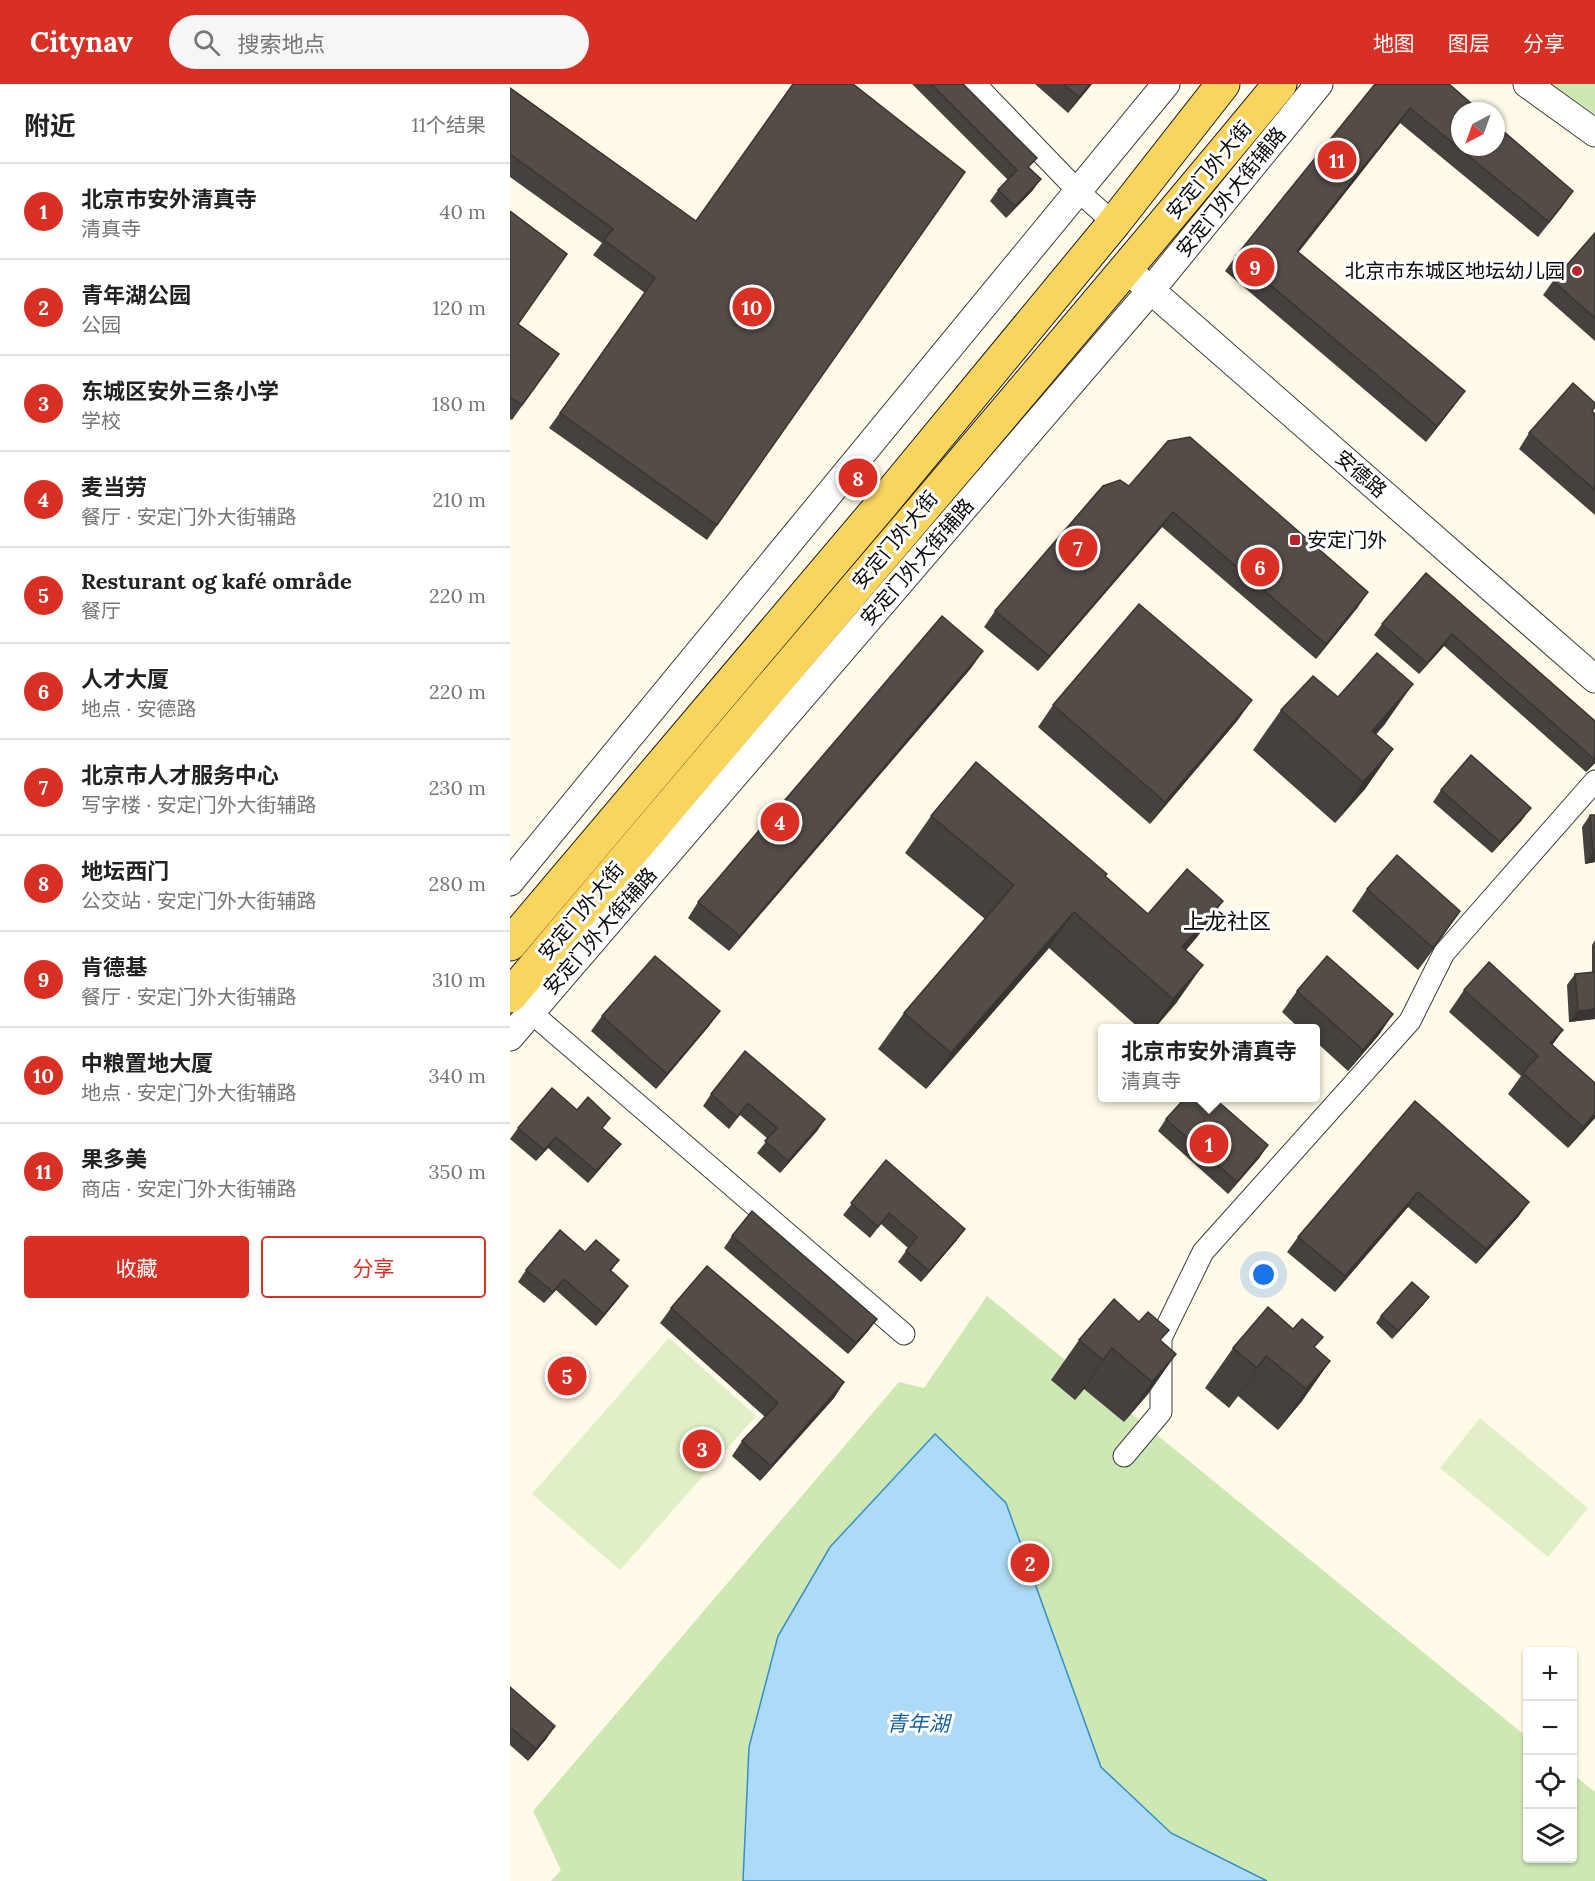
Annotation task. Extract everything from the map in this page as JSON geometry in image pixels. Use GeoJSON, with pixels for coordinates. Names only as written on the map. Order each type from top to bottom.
{"type":"FeatureCollection","features":[{"type":"Feature","properties":{"kind":"main road","name":"安定门外大街"},"geometry":{"type":"LineString","coordinates":[[510,944],[883,503],[1114,223],[1223,84]]}},
{"type":"Feature","properties":{"kind":"main road","name":"安定门外大街"},"geometry":{"type":"LineString","coordinates":[[517,1001],[1139,279],[1280,84]]}},
{"type":"Feature","properties":{"kind":"street"},"geometry":{"type":"LineString","coordinates":[[975,84],[1077,191],[1114,223]]}},
{"type":"Feature","properties":{"kind":"street"},"geometry":{"type":"LineString","coordinates":[[510,882],[1002,287],[1077,191],[1166,84]]}},
{"type":"Feature","properties":{"kind":"street","name":"安定门外大街辅路"},"geometry":{"type":"LineString","coordinates":[[1139,279],[1319,84]]}},
{"type":"Feature","properties":{"kind":"street"},"geometry":{"type":"LineString","coordinates":[[1527,84],[1595,133]]}},
{"type":"Feature","properties":{"kind":"street","name":"安德路"},"geometry":{"type":"LineString","coordinates":[[1139,279],[1595,679]]}},
{"type":"Feature","properties":{"kind":"street"},"geometry":{"type":"LineString","coordinates":[[1124,1456],[1161,1412],[1161,1338],[1203,1252],[1410,1021],[1444,953],[1595,781]]}},
{"type":"Feature","properties":{"kind":"street"},"geometry":{"type":"LineString","coordinates":[[517,1001],[904,1334]]}},
{"type":"Feature","properties":{"kind":"street","name":"安定门外大街辅路"},"geometry":{"type":"LineString","coordinates":[[510,1037],[517,1001]]}},
{"type":"Feature","properties":{"kind":"green space"},"geometry":{"type":"Polygon","coordinates":[[[1548,84],[1595,84],[1595,116],[1548,84]]]}},
{"type":"Feature","properties":{"kind":"green space"},"geometry":{"type":"Polygon","coordinates":[[[987,1296],[1523,1734],[1523,1863],[1577,1863],[1577,1777],[1595,1792],[1595,1881],[551,1881],[561,1870],[533,1811],[899,1382],[924,1388],[987,1296]]]}},
{"type":"Feature","properties":{"kind":"green space"},"geometry":{"type":"Polygon","coordinates":[[[669,1338],[756,1416],[620,1570],[532,1494],[669,1338]]]}},
{"type":"Feature","properties":{"kind":"green space"},"geometry":{"type":"Polygon","coordinates":[[[1480,1418],[1588,1508],[1548,1557],[1440,1468],[1480,1418]]]}},
{"type":"Feature","properties":{"kind":"water","name":"青年湖"},"geometry":{"type":"Polygon","coordinates":[[[935,1434],[1006,1503],[1101,1767],[1171,1833],[1267,1881],[743,1881],[749,1747],[778,1636],[830,1547],[935,1434]]]}},
{"type":"Feature","properties":{"kind":"building"},"geometry":{"type":"Polygon","coordinates":[[[793,84],[853,84],[965,172],[717,525],[560,413],[655,278],[604,240],[613,229],[510,154],[510,88],[696,221],[793,84]]]}},
{"type":"Feature","properties":{"kind":"building"},"geometry":{"type":"Polygon","coordinates":[[[931,84],[963,84],[1037,158],[1028,167],[1041,179],[1015,206],[998,190],[1017,170],[931,84]]]}},
{"type":"Feature","properties":{"kind":"building"},"geometry":{"type":"Polygon","coordinates":[[[1063,84],[1090,84],[1079,97],[1063,84]]]}},
{"type":"Feature","properties":{"kind":"building"},"geometry":{"type":"Polygon","coordinates":[[[1375,84],[1449,84],[1470,102],[1451,102],[1451,142],[1410,108],[1297,251],[1465,391],[1437,426],[1236,256],[1375,84]]]}},
{"type":"Feature","properties":{"kind":"building"},"geometry":{"type":"Polygon","coordinates":[[[1505,133],[1573,191],[1549,222],[1469,156],[1505,156],[1505,133]]]}},
{"type":"Feature","properties":{"kind":"building"},"geometry":{"type":"Polygon","coordinates":[[[510,211],[567,254],[518,324],[559,354],[522,405],[510,397],[510,211]]]}},
{"type":"Feature","properties":{"kind":"building"},"geometry":{"type":"Polygon","coordinates":[[[1595,233],[1595,318],[1553,281],[1595,233]]]}},
{"type":"Feature","properties":{"kind":"building"},"geometry":{"type":"Polygon","coordinates":[[[1573,383],[1595,403],[1592,411],[1595,414],[1595,490],[1529,433],[1573,383]]]}},
{"type":"Feature","properties":{"kind":"building"},"geometry":{"type":"Polygon","coordinates":[[[1190,437],[1368,592],[1326,644],[1173,512],[1049,656],[995,611],[1103,486],[1120,480],[1129,486],[1168,441],[1190,437]]]}},
{"type":"Feature","properties":{"kind":"building"},"geometry":{"type":"Polygon","coordinates":[[[1426,573],[1595,721],[1595,760],[1452,634],[1427,663],[1382,624],[1426,573]]]}},
{"type":"Feature","properties":{"kind":"building"},"geometry":{"type":"Polygon","coordinates":[[[1139,604],[1252,700],[1165,802],[1053,705],[1139,604]]]}},
{"type":"Feature","properties":{"kind":"building"},"geometry":{"type":"Polygon","coordinates":[[[942,616],[983,651],[740,936],[698,902],[942,616]]]}},
{"type":"Feature","properties":{"kind":"building"},"geometry":{"type":"Polygon","coordinates":[[[1377,653],[1413,684],[1372,731],[1393,749],[1363,782],[1281,710],[1313,676],[1338,697],[1377,653]]]}},
{"type":"Feature","properties":{"kind":"building"},"geometry":{"type":"Polygon","coordinates":[[[1471,755],[1531,808],[1500,842],[1441,790],[1471,755]]]}},
{"type":"Feature","properties":{"kind":"building"},"geometry":{"type":"Polygon","coordinates":[[[976,762],[1107,874],[1105,876],[1148,914],[1187,869],[1223,901],[1182,947],[1203,965],[1173,999],[1074,912],[951,1053],[904,1013],[1014,885],[931,816],[976,762]]]}},
{"type":"Feature","properties":{"kind":"building"},"geometry":{"type":"Polygon","coordinates":[[[1590,815],[1595,815],[1595,852],[1593,852],[1590,815]]]}},
{"type":"Feature","properties":{"kind":"building"},"geometry":{"type":"Polygon","coordinates":[[[1397,855],[1460,911],[1433,948],[1367,889],[1397,855]]]}},
{"type":"Feature","properties":{"kind":"building"},"geometry":{"type":"Polygon","coordinates":[[[655,956],[720,1011],[667,1074],[602,1016],[655,956]]]}},
{"type":"Feature","properties":{"kind":"building"},"geometry":{"type":"Polygon","coordinates":[[[1327,956],[1393,1014],[1363,1050],[1297,991],[1327,956]]]}},
{"type":"Feature","properties":{"kind":"building"},"geometry":{"type":"Polygon","coordinates":[[[1489,962],[1563,1030],[1550,1043],[1595,1083],[1595,1113],[1583,1127],[1523,1073],[1538,1056],[1464,990],[1489,962]]]}},
{"type":"Feature","properties":{"kind":"building"},"geometry":{"type":"Polygon","coordinates":[[[1595,972],[1595,1009],[1578,1011],[1575,974],[1595,972]]]}},
{"type":"Feature","properties":{"kind":"building"},"geometry":{"type":"Polygon","coordinates":[[[745,1051],[825,1119],[788,1161],[765,1141],[777,1128],[748,1103],[737,1117],[711,1094],[745,1051]]]}},
{"type":"Feature","properties":{"kind":"building"},"geometry":{"type":"Polygon","coordinates":[[[552,1088],[577,1110],[588,1097],[610,1118],[602,1128],[621,1144],[596,1171],[556,1137],[544,1150],[518,1128],[552,1088]]]}},
{"type":"Feature","properties":{"kind":"building"},"geometry":{"type":"Polygon","coordinates":[[[1415,1101],[1529,1202],[1486,1249],[1418,1192],[1345,1276],[1298,1237],[1415,1101]]]}},
{"type":"Feature","properties":{"kind":"building"},"geometry":{"type":"Polygon","coordinates":[[[1181,1102],[1219,1102],[1268,1145],[1237,1182],[1166,1119],[1181,1102]]]}},
{"type":"Feature","properties":{"kind":"building"},"geometry":{"type":"Polygon","coordinates":[[[886,1160],[965,1229],[929,1271],[906,1251],[917,1237],[889,1213],[878,1227],[851,1203],[886,1160]]]}},
{"type":"Feature","properties":{"kind":"building"},"geometry":{"type":"Polygon","coordinates":[[[752,1211],[877,1319],[856,1343],[732,1236],[752,1211]]]}},
{"type":"Feature","properties":{"kind":"building"},"geometry":{"type":"Polygon","coordinates":[[[560,1230],[585,1252],[596,1240],[619,1260],[610,1270],[628,1286],[604,1314],[564,1279],[553,1292],[526,1270],[560,1230]]]}},
{"type":"Feature","properties":{"kind":"building"},"geometry":{"type":"Polygon","coordinates":[[[707,1266],[844,1382],[771,1466],[742,1441],[778,1403],[671,1308],[707,1266]]]}},
{"type":"Feature","properties":{"kind":"building"},"geometry":{"type":"Polygon","coordinates":[[[1412,1282],[1429,1297],[1398,1331],[1381,1316],[1412,1282]]]}},
{"type":"Feature","properties":{"kind":"building"},"geometry":{"type":"Polygon","coordinates":[[[1114,1299],[1139,1322],[1148,1312],[1169,1330],[1160,1340],[1176,1354],[1152,1382],[1112,1348],[1103,1360],[1079,1340],[1114,1299]]]}},
{"type":"Feature","properties":{"kind":"building"},"geometry":{"type":"Polygon","coordinates":[[[1268,1307],[1293,1329],[1302,1319],[1323,1337],[1314,1347],[1330,1361],[1306,1389],[1266,1356],[1257,1368],[1233,1348],[1268,1307]]]}},
{"type":"Feature","properties":{"kind":"building"},"geometry":{"type":"Polygon","coordinates":[[[510,1687],[555,1726],[536,1749],[510,1727],[510,1687]]]}},
{"type":"Feature","properties":{"kind":"place","name":"果多美"},"geometry":{"type":"Point","coordinates":[1337,160]}},
{"type":"Feature","properties":{"kind":"place","name":"肯德基"},"geometry":{"type":"Point","coordinates":[1255,267]}},
{"type":"Feature","properties":{"kind":"place","name":"北京市东城区地坛幼儿园"},"geometry":{"type":"Point","coordinates":[1577,271]}},
{"type":"Feature","properties":{"kind":"place","name":"中粮置地大厦"},"geometry":{"type":"Point","coordinates":[752,307]}},
{"type":"Feature","properties":{"kind":"place","name":"地坛西门"},"geometry":{"type":"Point","coordinates":[858,478]}},
{"type":"Feature","properties":{"kind":"place","name":"安定门外"},"geometry":{"type":"Point","coordinates":[1295,540]}},
{"type":"Feature","properties":{"kind":"place","name":"北京市人才服务中心"},"geometry":{"type":"Point","coordinates":[1078,548]}},
{"type":"Feature","properties":{"kind":"place","name":"人才大厦"},"geometry":{"type":"Point","coordinates":[1260,567]}},
{"type":"Feature","properties":{"kind":"place","name":"麦当劳"},"geometry":{"type":"Point","coordinates":[780,822]}},
{"type":"Feature","properties":{"kind":"place","name":"北京市安外清真寺"},"geometry":{"type":"Point","coordinates":[1209,1144]}},
{"type":"Feature","properties":{"kind":"place","name":"Resturant og kafé område"},"geometry":{"type":"Point","coordinates":[567,1376]}},
{"type":"Feature","properties":{"kind":"place","name":"东城区安外三条小学"},"geometry":{"type":"Point","coordinates":[702,1449]}},
{"type":"Feature","properties":{"kind":"place","name":"青年湖公园"},"geometry":{"type":"Point","coordinates":[1030,1563]}},
{"type":"Feature","properties":{"kind":"district","name":"上龙社区"},"geometry":{"type":"Point","coordinates":[1227,921]}}]}
